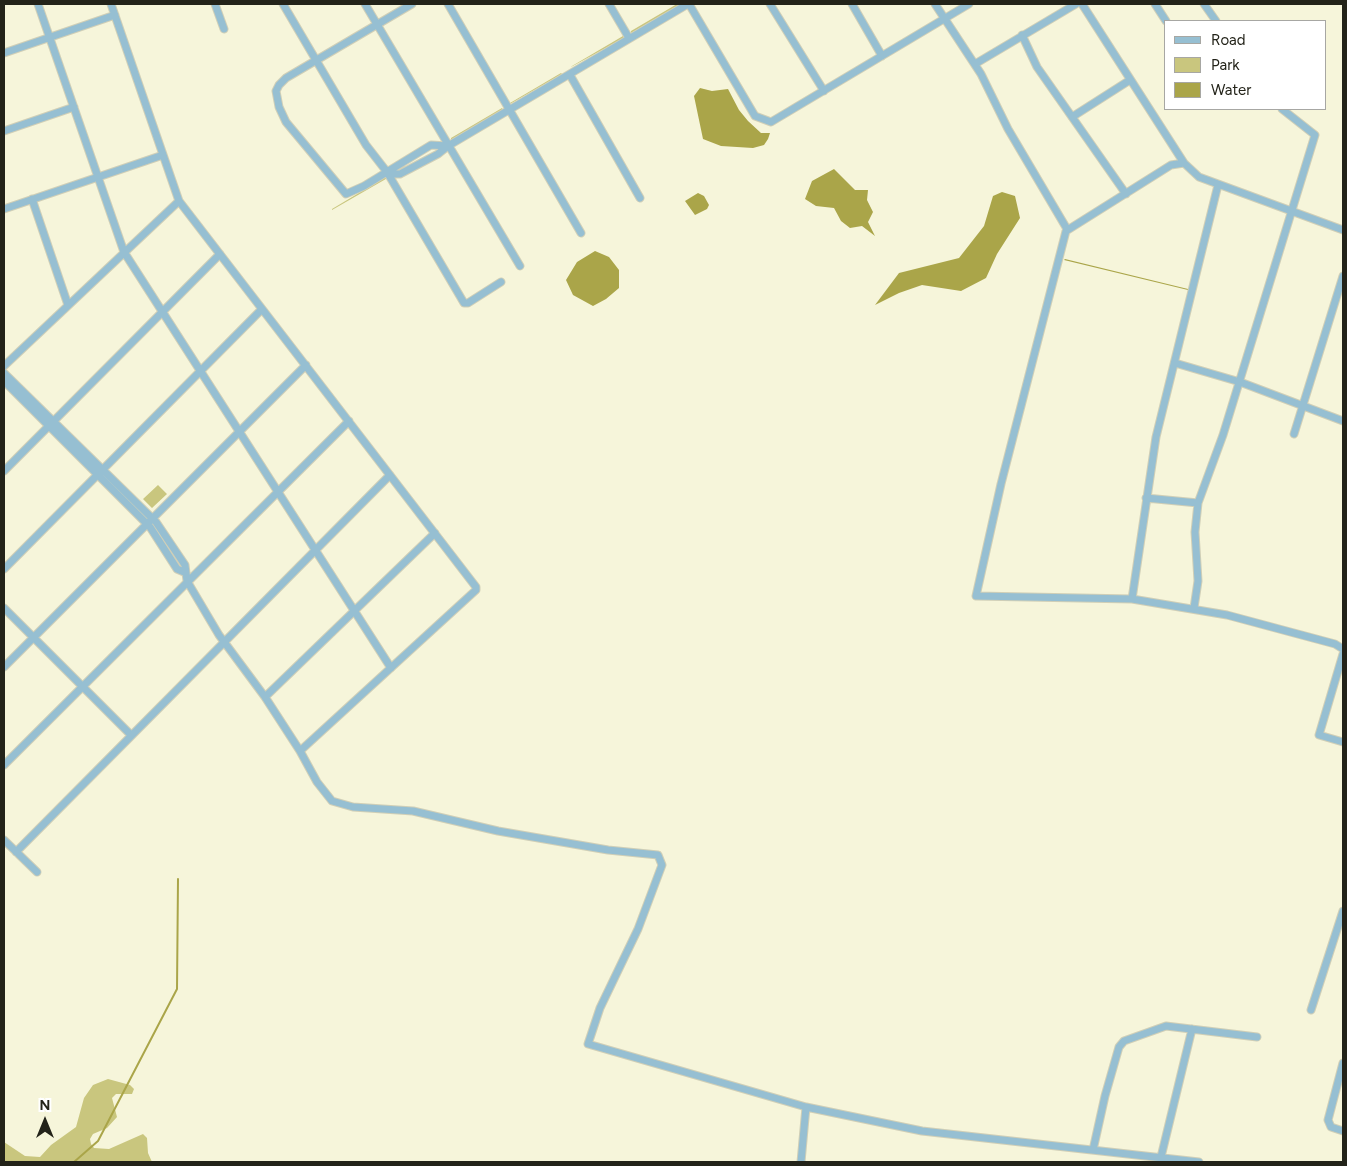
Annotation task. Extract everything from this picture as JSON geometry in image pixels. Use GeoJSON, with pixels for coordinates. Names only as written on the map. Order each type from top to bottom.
{"type":"FeatureCollection","features":[{"type":"Feature","properties":{"kind":"street"},"geometry":{"type":"LineString","coordinates":[[38,4],[124,252],[392,668]]}},
{"type":"Feature","properties":{"kind":"street"},"geometry":{"type":"LineString","coordinates":[[111,4],[179,201],[475,583],[476,590],[300,751]]}},
{"type":"Feature","properties":{"kind":"street"},"geometry":{"type":"LineString","coordinates":[[215,4],[224,28]]}},
{"type":"Feature","properties":{"kind":"street"},"geometry":{"type":"LineString","coordinates":[[283,4],[366,145],[387,172],[464,303],[468,303],[502,282]]}},
{"type":"Feature","properties":{"kind":"street"},"geometry":{"type":"LineString","coordinates":[[365,4],[520,266]]}},
{"type":"Feature","properties":{"kind":"street"},"geometry":{"type":"LineString","coordinates":[[412,4],[316,59],[279,85],[277,97],[286,122],[346,194],[352,193],[431,145],[448,146]]}},
{"type":"Feature","properties":{"kind":"street"},"geometry":{"type":"LineString","coordinates":[[448,4],[581,233]]}},
{"type":"Feature","properties":{"kind":"street"},"geometry":{"type":"LineString","coordinates":[[609,4],[629,38]]}},
{"type":"Feature","properties":{"kind":"street"},"geometry":{"type":"LineString","coordinates":[[387,172],[400,174],[438,154],[448,146],[688,4],[755,116],[771,122],[969,4]]}},
{"type":"Feature","properties":{"kind":"street"},"geometry":{"type":"LineString","coordinates":[[770,4],[824,91]]}},
{"type":"Feature","properties":{"kind":"street"},"geometry":{"type":"LineString","coordinates":[[852,4],[882,56]]}},
{"type":"Feature","properties":{"kind":"street"},"geometry":{"type":"LineString","coordinates":[[935,4],[975,64],[1008,129],[1067,228],[1001,484],[976,596],[1132,599],[1194,608],[1256,622],[1335,644],[1343,648]]}},
{"type":"Feature","properties":{"kind":"street"},"geometry":{"type":"LineString","coordinates":[[975,64],[1076,4]]}},
{"type":"Feature","properties":{"kind":"street"},"geometry":{"type":"LineString","coordinates":[[1082,4],[1184,163],[1199,177],[1343,230]]}},
{"type":"Feature","properties":{"kind":"street"},"geometry":{"type":"LineString","coordinates":[[1156,4],[1165,20]]}},
{"type":"Feature","properties":{"kind":"street"},"geometry":{"type":"LineString","coordinates":[[1204,4],[1215,20]]}},
{"type":"Feature","properties":{"kind":"street"},"geometry":{"type":"LineString","coordinates":[[4,52],[115,15]]}},
{"type":"Feature","properties":{"kind":"street"},"geometry":{"type":"LineString","coordinates":[[1022,35],[1037,67],[1126,194]]}},
{"type":"Feature","properties":{"kind":"street"},"geometry":{"type":"LineString","coordinates":[[570,75],[640,198]]}},
{"type":"Feature","properties":{"kind":"street"},"geometry":{"type":"LineString","coordinates":[[1072,117],[1130,80]]}},
{"type":"Feature","properties":{"kind":"street"},"geometry":{"type":"LineString","coordinates":[[4,131],[74,107]]}},
{"type":"Feature","properties":{"kind":"street"},"geometry":{"type":"LineString","coordinates":[[1194,608],[1198,581],[1195,532],[1198,503],[1240,382],[1314,136],[1283,110]]}},
{"type":"Feature","properties":{"kind":"street"},"geometry":{"type":"LineString","coordinates":[[4,209],[163,154]]}},
{"type":"Feature","properties":{"kind":"street"},"geometry":{"type":"LineString","coordinates":[[1067,228],[1171,165],[1184,163]]}},
{"type":"Feature","properties":{"kind":"street"},"geometry":{"type":"LineString","coordinates":[[1132,599],[1156,437],[1218,185]]}},
{"type":"Feature","properties":{"kind":"street"},"geometry":{"type":"LineString","coordinates":[[32,199],[68,305]]}},
{"type":"Feature","properties":{"kind":"street"},"geometry":{"type":"LineString","coordinates":[[4,366],[179,201]]}},
{"type":"Feature","properties":{"kind":"street"},"geometry":{"type":"LineString","coordinates":[[4,471],[220,254]]}},
{"type":"Feature","properties":{"kind":"street"},"geometry":{"type":"LineString","coordinates":[[1294,434],[1343,276]]}},
{"type":"Feature","properties":{"kind":"street"},"geometry":{"type":"LineString","coordinates":[[4,569],[262,309]]}},
{"type":"Feature","properties":{"kind":"street"},"geometry":{"type":"LineString","coordinates":[[1175,363],[1240,382],[1343,421]]}},
{"type":"Feature","properties":{"kind":"street"},"geometry":{"type":"LineString","coordinates":[[4,667],[152,517],[306,366]]}},
{"type":"Feature","properties":{"kind":"street"},"geometry":{"type":"LineString","coordinates":[[5,375],[8,385],[103,469],[152,517],[185,565],[184,572],[187,581],[224,643],[265,697],[300,751],[316,782],[327,796],[343,806],[412,811],[498,831],[608,850],[658,855],[662,865],[638,929],[600,1008],[588,1044],[806,1107],[922,1131],[1199,1162]]}},
{"type":"Feature","properties":{"kind":"street"},"geometry":{"type":"LineString","coordinates":[[4,764],[349,421]]}},
{"type":"Feature","properties":{"kind":"street"},"geometry":{"type":"LineString","coordinates":[[51,423],[97,474],[146,523],[177,569],[184,572]]}},
{"type":"Feature","properties":{"kind":"street"},"geometry":{"type":"LineString","coordinates":[[16,852],[390,475]]}},
{"type":"Feature","properties":{"kind":"street"},"geometry":{"type":"LineString","coordinates":[[1146,498],[1198,503]]}},
{"type":"Feature","properties":{"kind":"street"},"geometry":{"type":"LineString","coordinates":[[265,697],[435,532]]}},
{"type":"Feature","properties":{"kind":"street"},"geometry":{"type":"LineString","coordinates":[[4,608],[131,735]]}},
{"type":"Feature","properties":{"kind":"street"},"geometry":{"type":"LineString","coordinates":[[1343,654],[1318,735],[1343,742]]}},
{"type":"Feature","properties":{"kind":"street"},"geometry":{"type":"LineString","coordinates":[[4,840],[37,872]]}},
{"type":"Feature","properties":{"kind":"street"},"geometry":{"type":"LineString","coordinates":[[1311,1010],[1343,912]]}},
{"type":"Feature","properties":{"kind":"street"},"geometry":{"type":"LineString","coordinates":[[1093,1150],[1105,1096],[1119,1047],[1124,1041],[1166,1026],[1257,1037]]}},
{"type":"Feature","properties":{"kind":"street"},"geometry":{"type":"LineString","coordinates":[[1161,1158],[1192,1029]]}},
{"type":"Feature","properties":{"kind":"street"},"geometry":{"type":"LineString","coordinates":[[1343,1063],[1328,1120],[1331,1127],[1343,1131]]}},
{"type":"Feature","properties":{"kind":"street"},"geometry":{"type":"LineString","coordinates":[[802,1162],[806,1107]]}},
{"type":"Feature","properties":{"kind":"green space"},"geometry":{"type":"Polygon","coordinates":[[[677,4],[681,4],[631,33],[631,31],[677,4]]]}},
{"type":"Feature","properties":{"kind":"green space"},"geometry":{"type":"Polygon","coordinates":[[[623,36],[624,38],[571,67],[572,66],[623,36]]]}},
{"type":"Feature","properties":{"kind":"green space"},"geometry":{"type":"Polygon","coordinates":[[[562,74],[510,104],[510,103],[562,74]]]}},
{"type":"Feature","properties":{"kind":"green space"},"geometry":{"type":"Polygon","coordinates":[[[502,108],[503,110],[451,140],[451,138],[502,108]]]}},
{"type":"Feature","properties":{"kind":"green space"},"geometry":{"type":"Polygon","coordinates":[[[404,166],[405,168],[332,210],[332,209],[404,166]]]}},
{"type":"Feature","properties":{"kind":"green space"},"geometry":{"type":"Polygon","coordinates":[[[158,485],[167,494],[152,508],[143,499],[158,485]]]}},
{"type":"Feature","properties":{"kind":"green space"},"geometry":{"type":"Polygon","coordinates":[[[108,1079],[130,1085],[134,1089],[132,1094],[116,1094],[112,1098],[117,1117],[107,1128],[93,1134],[90,1139],[91,1144],[94,1148],[109,1149],[143,1134],[147,1138],[148,1153],[152,1162],[4,1162],[4,1142],[25,1156],[40,1157],[51,1145],[76,1127],[84,1098],[93,1085],[108,1079]]]}},
{"type":"Feature","properties":{"kind":"water"},"geometry":{"type":"Polygon","coordinates":[[[700,88],[712,91],[728,89],[739,110],[748,121],[761,133],[770,133],[764,145],[753,148],[721,146],[703,139],[694,96],[700,88]]]}},
{"type":"Feature","properties":{"kind":"water"},"geometry":{"type":"Polygon","coordinates":[[[834,169],[855,190],[868,190],[867,200],[873,212],[868,222],[875,236],[862,226],[850,228],[841,221],[834,208],[816,206],[805,199],[812,181],[834,169]]]}},
{"type":"Feature","properties":{"kind":"water"},"geometry":{"type":"Polygon","coordinates":[[[1002,192],[1015,196],[1020,218],[997,254],[986,278],[961,291],[922,285],[899,293],[875,305],[899,273],[959,258],[984,226],[993,196],[1002,192]]]}},
{"type":"Feature","properties":{"kind":"water"},"geometry":{"type":"Polygon","coordinates":[[[698,193],[704,196],[709,205],[707,209],[695,215],[685,201],[698,193]]]}},
{"type":"Feature","properties":{"kind":"water"},"geometry":{"type":"Polygon","coordinates":[[[595,251],[609,257],[619,270],[619,288],[606,299],[593,306],[573,295],[566,280],[577,262],[595,251]]]}},
{"type":"Feature","properties":{"kind":"water"},"geometry":{"type":"Polygon","coordinates":[[[1064,260],[1188,289],[1188,290],[1064,260]]]}},
{"type":"Feature","properties":{"kind":"waterway"},"geometry":{"type":"LineString","coordinates":[[74,1162],[98,1141],[177,989],[178,879]]}}]}
